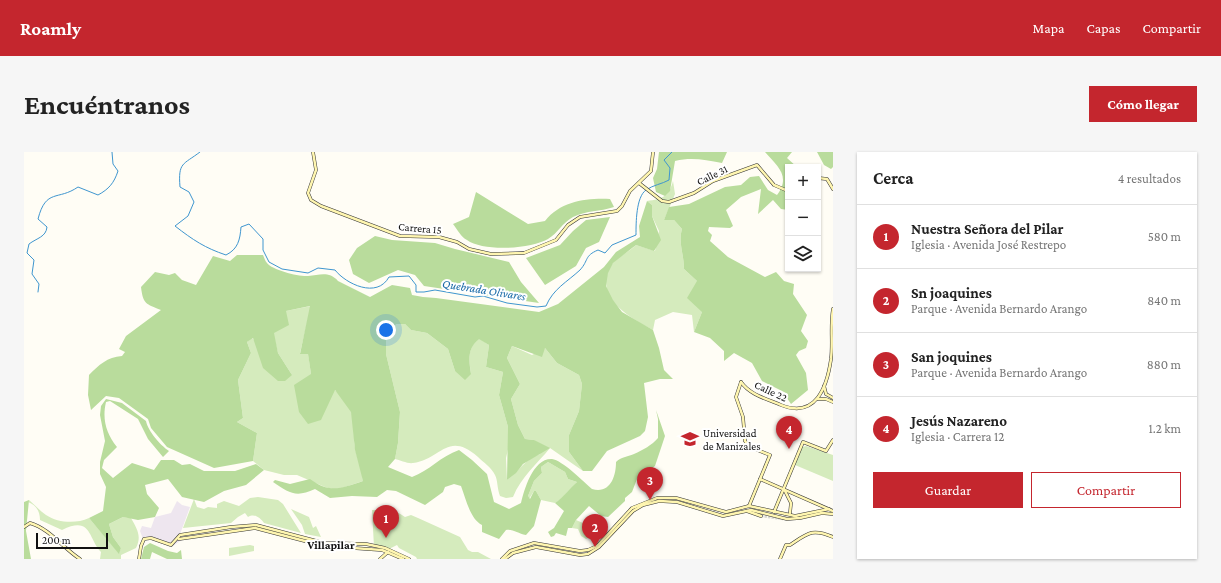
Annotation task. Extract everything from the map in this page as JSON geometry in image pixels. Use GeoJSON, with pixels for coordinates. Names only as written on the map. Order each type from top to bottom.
{"type":"FeatureCollection","features":[{"type":"Feature","properties":{"kind":"main road","name":"Carrera 15"},"geometry":{"type":"LineString","coordinates":[[314,152],[316,170],[308,193],[312,200],[321,206],[400,236],[439,237],[452,240],[469,249],[492,254],[511,254],[532,250],[556,240],[568,225],[580,217],[596,213],[614,213],[622,206],[630,191],[640,184],[651,171],[653,152]]}},
{"type":"Feature","properties":{"kind":"main road","name":"Calle 31"},"geometry":{"type":"LineString","coordinates":[[640,184],[662,201],[669,202],[694,193],[713,181],[754,165],[760,166],[774,185],[785,190]]}},
{"type":"Feature","properties":{"kind":"main road"},"geometry":{"type":"LineString","coordinates":[[821,179],[826,180],[833,189]]}},
{"type":"Feature","properties":{"kind":"main road"},"geometry":{"type":"LineString","coordinates":[[833,309],[830,327],[831,358],[824,386],[817,399],[826,399],[833,402]]}},
{"type":"Feature","properties":{"kind":"main road","name":"Calle 22"},"geometry":{"type":"LineString","coordinates":[[745,387],[739,387],[741,382],[745,387],[757,395],[790,409],[803,408],[817,399]]}},
{"type":"Feature","properties":{"kind":"main road"},"geometry":{"type":"LineString","coordinates":[[824,386],[826,394],[833,398]]}},
{"type":"Feature","properties":{"kind":"main road"},"geometry":{"type":"LineString","coordinates":[[739,387],[736,400],[743,417],[744,439],[748,445],[770,455],[749,506]]}},
{"type":"Feature","properties":{"kind":"main road"},"geometry":{"type":"LineString","coordinates":[[774,512],[803,442],[826,451],[833,440]]}},
{"type":"Feature","properties":{"kind":"main road"},"geometry":{"type":"LineString","coordinates":[[801,448],[809,444]]}},
{"type":"Feature","properties":{"kind":"main road"},"geometry":{"type":"LineString","coordinates":[[760,479],[833,511]]}},
{"type":"Feature","properties":{"kind":"main road"},"geometry":{"type":"LineString","coordinates":[[783,488],[791,503],[790,513]]}},
{"type":"Feature","properties":{"kind":"main road"},"geometry":{"type":"LineString","coordinates":[[502,559],[510,551],[534,543],[580,551],[588,550],[597,546],[632,508],[657,498],[680,499],[726,512],[749,506],[785,515],[797,516],[829,509]]}},
{"type":"Feature","properties":{"kind":"main road"},"geometry":{"type":"LineString","coordinates":[[506,559],[514,554],[536,547],[580,555],[588,554],[599,547],[633,511],[652,503],[677,502],[723,516],[756,510],[793,519],[822,513],[833,514]]}},
{"type":"Feature","properties":{"kind":"main road"},"geometry":{"type":"LineString","coordinates":[[746,511],[761,516]]}},
{"type":"Feature","properties":{"kind":"main road"},"geometry":{"type":"LineString","coordinates":[[24,527],[30,522],[35,524],[61,542],[80,559]]}},
{"type":"Feature","properties":{"kind":"main road"},"geometry":{"type":"LineString","coordinates":[[139,559],[141,546],[144,539],[151,538],[171,545],[180,535],[231,527],[256,525],[324,543],[366,544],[393,550],[409,559]]}},
{"type":"Feature","properties":{"kind":"main road"},"geometry":{"type":"LineString","coordinates":[[178,539],[196,535],[255,528],[324,546],[370,548],[388,552],[403,559]]}},
{"type":"Feature","properties":{"kind":"main road"},"geometry":{"type":"LineString","coordinates":[[780,559],[786,545],[790,545],[811,532],[819,531],[833,537]]}},
{"type":"Feature","properties":{"kind":"main road"},"geometry":{"type":"LineString","coordinates":[[380,559],[388,552],[393,550]]}},
{"type":"Feature","properties":{"kind":"shaded area"},"geometry":{"type":"Polygon","coordinates":[[[177,501],[182,505],[190,507],[179,537],[183,539],[173,546],[152,538],[143,539],[140,531],[142,526],[151,528],[155,517],[171,513],[177,501]]]}},
{"type":"Feature","properties":{"kind":"green space"},"geometry":{"type":"Polygon","coordinates":[[[659,152],[727,152],[722,163],[693,159],[675,161],[670,191],[665,196],[656,192],[653,178],[657,169],[659,152]]]}},
{"type":"Feature","properties":{"kind":"green space"},"geometry":{"type":"Polygon","coordinates":[[[765,152],[792,152],[787,158],[794,164],[785,164],[785,210],[781,209],[773,200],[758,214],[761,189],[741,197],[726,210],[733,226],[730,228],[709,227],[708,231],[712,235],[710,241],[728,257],[765,277],[776,272],[784,281],[794,284],[793,294],[807,315],[801,331],[808,341],[806,348],[799,351],[796,355],[806,373],[808,390],[791,404],[787,398],[788,394],[762,381],[752,363],[734,353],[724,361],[724,351],[710,338],[694,332],[702,312],[687,298],[697,281],[684,269],[681,244],[682,229],[674,220],[664,220],[669,207],[689,204],[725,187],[741,185],[750,177],[759,176],[768,190],[777,195],[783,182],[783,177],[778,167],[765,152]]]}},
{"type":"Feature","properties":{"kind":"green space"},"geometry":{"type":"Polygon","coordinates":[[[817,152],[833,152],[833,167],[831,169],[824,165],[817,152]]]}},
{"type":"Feature","properties":{"kind":"green space"},"geometry":{"type":"Polygon","coordinates":[[[673,181],[675,194],[664,220],[674,220],[682,229],[681,244],[684,269],[697,281],[702,312],[694,332],[692,315],[673,312],[655,320],[653,330],[624,312],[610,296],[606,286],[607,276],[612,264],[636,245],[655,251],[659,231],[652,216],[652,205],[647,201],[664,196],[670,190],[673,181]]]}},
{"type":"Feature","properties":{"kind":"green space"},"geometry":{"type":"Polygon","coordinates":[[[476,192],[528,224],[545,221],[551,214],[566,205],[583,200],[610,199],[614,207],[584,213],[573,217],[551,237],[540,242],[519,247],[495,248],[474,244],[465,239],[453,224],[469,217],[476,192]]]}},
{"type":"Feature","properties":{"kind":"green space"},"geometry":{"type":"Polygon","coordinates":[[[647,201],[652,205],[652,216],[661,240],[654,251],[636,245],[613,263],[608,273],[606,286],[613,300],[622,312],[653,330],[664,370],[673,379],[660,379],[644,383],[648,417],[645,431],[640,436],[607,451],[592,471],[583,471],[569,452],[569,435],[579,411],[582,384],[579,375],[557,363],[545,348],[542,357],[512,346],[507,358],[520,384],[511,399],[518,425],[525,439],[534,440],[550,448],[523,464],[516,473],[507,480],[508,427],[499,395],[503,372],[486,367],[489,345],[479,339],[472,346],[469,360],[471,374],[465,380],[455,371],[448,349],[427,333],[411,330],[405,324],[396,324],[386,336],[386,354],[400,412],[398,443],[395,459],[388,467],[412,477],[424,471],[446,456],[459,450],[487,474],[494,502],[509,509],[521,503],[524,490],[530,476],[545,460],[552,459],[561,463],[592,489],[598,490],[608,487],[615,473],[616,462],[618,460],[644,449],[658,438],[658,419],[656,410],[665,436],[655,466],[637,479],[632,492],[608,517],[601,516],[589,506],[576,520],[572,528],[568,528],[566,536],[556,533],[551,537],[548,532],[554,528],[564,511],[555,503],[577,482],[568,479],[565,472],[548,462],[541,467],[542,473],[534,481],[528,496],[530,499],[534,491],[536,491],[541,500],[534,526],[526,535],[511,530],[506,530],[499,539],[482,532],[482,525],[471,513],[461,486],[454,484],[445,487],[443,492],[425,505],[396,491],[387,490],[377,497],[352,496],[330,498],[315,489],[298,494],[293,493],[273,482],[275,480],[290,484],[310,479],[324,487],[336,488],[349,486],[363,481],[355,450],[351,412],[335,390],[321,420],[308,424],[299,412],[294,385],[311,374],[308,354],[300,354],[310,306],[286,311],[289,325],[274,333],[278,353],[292,375],[285,381],[278,381],[263,368],[253,338],[247,342],[251,353],[238,380],[243,418],[237,422],[257,433],[253,461],[214,468],[167,447],[151,428],[148,419],[119,398],[106,396],[91,410],[88,395],[89,375],[108,360],[122,356],[125,352],[119,349],[126,336],[161,310],[146,303],[141,287],[155,272],[169,275],[175,273],[182,280],[196,285],[213,256],[230,261],[237,255],[263,255],[266,262],[274,268],[304,276],[328,275],[370,297],[392,285],[410,288],[412,295],[539,312],[558,304],[604,267],[616,252],[640,237],[639,226],[647,201]]]}},
{"type":"Feature","properties":{"kind":"green space"},"geometry":{"type":"Polygon","coordinates":[[[610,217],[599,242],[586,248],[576,266],[545,285],[526,258],[560,245],[586,220],[610,217]]]}},
{"type":"Feature","properties":{"kind":"green space"},"geometry":{"type":"Polygon","coordinates":[[[375,236],[392,240],[435,243],[509,262],[521,282],[539,303],[424,286],[415,275],[398,270],[369,283],[353,274],[349,260],[357,248],[375,236]]]}},
{"type":"Feature","properties":{"kind":"green space"},"geometry":{"type":"Polygon","coordinates":[[[311,306],[300,353],[308,353],[311,374],[339,394],[348,405],[353,419],[355,448],[363,478],[363,481],[336,490],[297,475],[284,475],[264,470],[253,461],[257,433],[237,422],[243,418],[238,380],[251,353],[247,342],[252,338],[292,375],[278,353],[273,333],[286,311],[311,306]]]}},
{"type":"Feature","properties":{"kind":"green space"},"geometry":{"type":"Polygon","coordinates":[[[395,324],[405,324],[411,330],[427,333],[448,349],[455,371],[471,374],[469,359],[472,346],[479,338],[489,345],[486,367],[503,372],[499,395],[508,427],[509,445],[506,458],[507,480],[526,462],[540,454],[534,440],[525,439],[518,425],[511,399],[520,384],[507,358],[512,346],[532,355],[545,348],[557,363],[579,375],[582,384],[579,411],[569,435],[569,452],[583,471],[550,448],[520,483],[513,497],[506,498],[500,496],[494,472],[478,457],[467,449],[459,446],[451,446],[423,461],[411,463],[395,459],[398,443],[400,412],[386,354],[386,336],[395,324]]]}},
{"type":"Feature","properties":{"kind":"green space"},"geometry":{"type":"Polygon","coordinates":[[[106,399],[122,403],[146,421],[155,438],[169,451],[163,457],[148,439],[138,419],[110,401],[106,402],[104,414],[106,426],[117,447],[104,460],[102,468],[113,478],[132,463],[154,470],[161,460],[174,460],[182,465],[190,464],[204,471],[235,471],[256,464],[264,470],[246,485],[224,491],[204,502],[182,497],[168,479],[145,485],[147,494],[159,508],[155,517],[138,520],[123,517],[109,524],[113,537],[121,548],[119,554],[89,518],[103,511],[106,487],[100,474],[100,462],[105,441],[100,415],[101,406],[106,399]]]}},
{"type":"Feature","properties":{"kind":"green space"},"geometry":{"type":"Polygon","coordinates":[[[806,446],[833,455],[833,481],[795,465],[802,447],[806,446]]]}},
{"type":"Feature","properties":{"kind":"green space"},"geometry":{"type":"Polygon","coordinates":[[[548,462],[565,472],[568,479],[577,482],[563,498],[555,503],[541,500],[536,491],[534,491],[529,499],[528,496],[534,481],[542,473],[541,467],[548,462]]]}},
{"type":"Feature","properties":{"kind":"green space"},"geometry":{"type":"Polygon","coordinates":[[[258,497],[278,500],[283,504],[301,533],[264,523],[257,517],[248,517],[245,513],[231,523],[183,528],[194,499],[197,507],[204,509],[208,507],[217,508],[217,504],[224,501],[239,506],[250,498],[258,497]]]}},
{"type":"Feature","properties":{"kind":"green space"},"geometry":{"type":"Polygon","coordinates":[[[29,500],[44,513],[56,520],[73,522],[89,518],[119,553],[121,548],[113,537],[109,524],[123,517],[131,518],[139,536],[138,544],[136,548],[121,555],[121,559],[100,559],[101,552],[88,530],[79,525],[62,530],[40,520],[37,509],[28,502],[29,500]]]}},
{"type":"Feature","properties":{"kind":"green space"},"geometry":{"type":"Polygon","coordinates":[[[29,500],[26,531],[31,559],[24,559],[24,502],[29,500]]]}},
{"type":"Feature","properties":{"kind":"green space"},"geometry":{"type":"Polygon","coordinates":[[[291,509],[309,517],[313,528],[316,526],[321,537],[305,534],[302,525],[291,509]]]}},
{"type":"Feature","properties":{"kind":"green space"},"geometry":{"type":"Polygon","coordinates":[[[372,510],[394,511],[405,517],[411,515],[460,537],[468,550],[478,552],[491,559],[417,559],[399,548],[397,545],[389,549],[374,547],[372,510]]]}},
{"type":"Feature","properties":{"kind":"green space"},"geometry":{"type":"Polygon","coordinates":[[[576,520],[590,526],[590,537],[586,539],[581,536],[578,529],[572,528],[576,520]]]}},
{"type":"Feature","properties":{"kind":"green space"},"geometry":{"type":"Polygon","coordinates":[[[150,543],[168,551],[177,553],[181,550],[182,559],[167,559],[152,552],[150,559],[141,559],[144,547],[150,543]]]}},
{"type":"Feature","properties":{"kind":"green space"},"geometry":{"type":"Polygon","coordinates":[[[250,545],[254,546],[254,551],[229,556],[229,548],[250,545]]]}},
{"type":"Feature","properties":{"kind":"waterway"},"geometry":{"type":"LineString","coordinates":[[38,292],[39,284],[32,274],[34,260],[27,253],[29,244],[43,235],[47,227],[38,219],[41,209],[49,199],[78,187],[98,195],[105,190],[111,185],[118,171],[113,164],[112,152]]}},
{"type":"Feature","properties":{"kind":"waterway","name":"Quebrada Olivares"},"geometry":{"type":"LineString","coordinates":[[200,152],[186,162],[181,168],[180,187],[189,192],[194,202],[188,216],[175,226],[205,246],[226,255],[230,253],[238,244],[241,227],[249,224],[263,239],[263,250],[269,262],[282,269],[308,273],[318,268],[335,270],[346,280],[362,287],[370,288],[384,284],[389,277],[409,276],[416,285],[416,292],[435,290],[475,297],[483,296],[507,303],[537,307],[546,306],[552,295],[583,267],[591,254],[598,250],[605,253],[612,245],[636,235],[637,211],[640,198],[646,190],[669,180],[670,168],[664,160],[672,152]]}},
{"type":"Feature","properties":{"kind":"tunnel"},"geometry":{"type":"LineString","coordinates":[[761,516],[783,519],[790,513]]}},
{"type":"Feature","properties":{"kind":"place","name":"Universidad de Manizales"},"geometry":{"type":"Point","coordinates":[690,439]}},
{"type":"Feature","properties":{"kind":"place","name":"Jesús Nazareno"},"geometry":{"type":"Point","coordinates":[789,449]}},
{"type":"Feature","properties":{"kind":"place","name":"San joquines"},"geometry":{"type":"Point","coordinates":[650,500]}},
{"type":"Feature","properties":{"kind":"place","name":"Nuestra Señora del Pilar"},"geometry":{"type":"Point","coordinates":[386,538]}},
{"type":"Feature","properties":{"kind":"place","name":"Sn joaquines"},"geometry":{"type":"Point","coordinates":[595,547]}},
{"type":"Feature","properties":{"kind":"district","name":"Villapilar"},"geometry":{"type":"Point","coordinates":[331,545]}}]}
